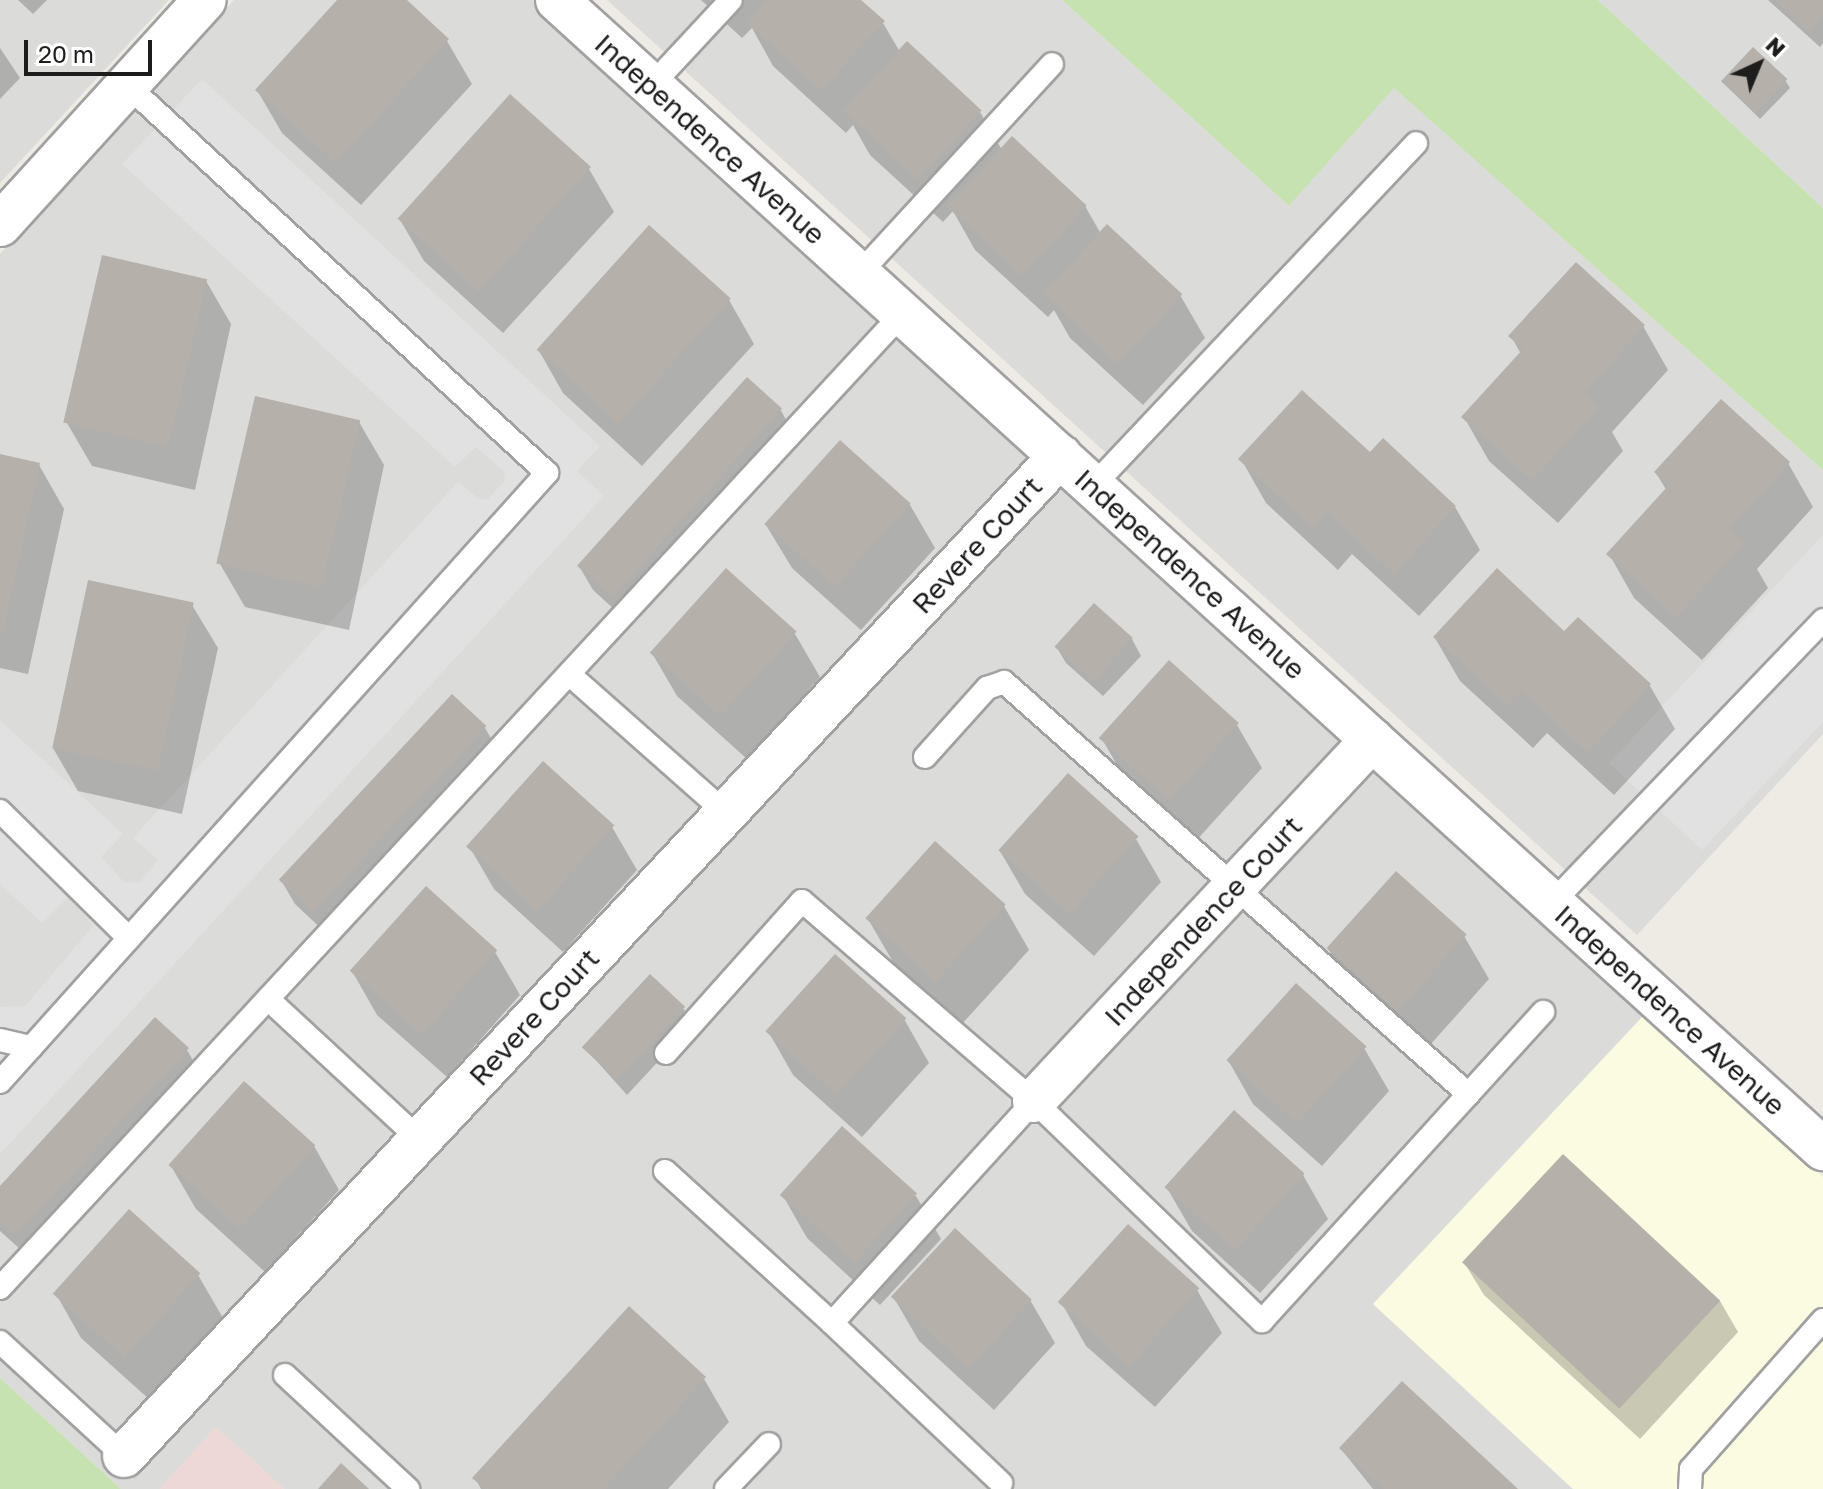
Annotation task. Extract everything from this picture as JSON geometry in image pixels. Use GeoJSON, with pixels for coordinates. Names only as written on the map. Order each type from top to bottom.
{"type":"FeatureCollection","features":[{"type":"Feature","properties":{"kind":"street"},"geometry":{"type":"LineString","coordinates":[[0,225],[205,0]]}},
{"type":"Feature","properties":{"kind":"street","name":"Independence Avenue"},"geometry":{"type":"LineString","coordinates":[[557,0],[1823,1149]]}},
{"type":"Feature","properties":{"kind":"street","name":"Revere Court"},"geometry":{"type":"LineString","coordinates":[[124,1456],[1060,456]]}},
{"type":"Feature","properties":{"kind":"street","name":"Independence Court"},"geometry":{"type":"LineString","coordinates":[[1034,1101],[1372,740]]}},
{"type":"Feature","properties":{"kind":"lane"},"geometry":{"type":"LineString","coordinates":[[651,86],[731,0]]}},
{"type":"Feature","properties":{"kind":"lane"},"geometry":{"type":"LineString","coordinates":[[859,274],[1052,64]]}},
{"type":"Feature","properties":{"kind":"lane"},"geometry":{"type":"LineString","coordinates":[[0,1082],[547,473],[127,85]]}},
{"type":"Feature","properties":{"kind":"lane"},"geometry":{"type":"LineString","coordinates":[[1093,486],[1416,143]]}},
{"type":"Feature","properties":{"kind":"lane"},"geometry":{"type":"LineString","coordinates":[[0,1288],[902,314]]}},
{"type":"Feature","properties":{"kind":"lane"},"geometry":{"type":"LineString","coordinates":[[1552,903],[1823,620]]}},
{"type":"Feature","properties":{"kind":"lane"},"geometry":{"type":"LineString","coordinates":[[569,674],[726,813]]}},
{"type":"Feature","properties":{"kind":"lane"},"geometry":{"type":"LineString","coordinates":[[925,757],[987,688],[1004,682],[1468,1094]]}},
{"type":"Feature","properties":{"kind":"lane"},"geometry":{"type":"LineString","coordinates":[[0,811],[129,938]]}},
{"type":"Feature","properties":{"kind":"lane"},"geometry":{"type":"LineString","coordinates":[[666,1053],[802,901],[1034,1101],[1262,1321],[1543,1012]]}},
{"type":"Feature","properties":{"kind":"lane"},"geometry":{"type":"LineString","coordinates":[[268,999],[420,1140]]}},
{"type":"Feature","properties":{"kind":"lane"},"geometry":{"type":"LineString","coordinates":[[0,1040],[31,1047]]}},
{"type":"Feature","properties":{"kind":"lane"},"geometry":{"type":"LineString","coordinates":[[832,1323],[1034,1101]]}},
{"type":"Feature","properties":{"kind":"lane"},"geometry":{"type":"LineString","coordinates":[[665,1171],[1001,1483]]}},
{"type":"Feature","properties":{"kind":"lane"},"geometry":{"type":"LineString","coordinates":[[1690,1489],[1691,1469],[1823,1320]]}},
{"type":"Feature","properties":{"kind":"lane","name":"Revere Court"},"geometry":{"type":"LineString","coordinates":[[0,1342],[124,1456]]}},
{"type":"Feature","properties":{"kind":"lane"},"geometry":{"type":"LineString","coordinates":[[285,1375],[408,1489]]}},
{"type":"Feature","properties":{"kind":"lane"},"geometry":{"type":"LineString","coordinates":[[726,1489],[769,1444]]}},
{"type":"Feature","properties":{"kind":"shaded area"},"geometry":{"type":"Polygon","coordinates":[[[0,0],[169,0],[0,183],[0,0]]]}},
{"type":"Feature","properties":{"kind":"shaded area"},"geometry":{"type":"Polygon","coordinates":[[[234,0],[533,0],[1645,1014],[1373,1304],[1573,1489],[284,1489],[216,1427],[160,1489],[121,1489],[0,1378],[0,254],[234,0]]]}},
{"type":"Feature","properties":{"kind":"shaded area"},"geometry":{"type":"Polygon","coordinates":[[[607,0],[1062,0],[1289,206],[1394,88],[1823,470],[1823,734],[1637,935],[607,0]]]}},
{"type":"Feature","properties":{"kind":"shaded area"},"geometry":{"type":"Polygon","coordinates":[[[1598,0],[1823,0],[1823,208],[1598,0]]]}},
{"type":"Feature","properties":{"kind":"shaded area"},"geometry":{"type":"Polygon","coordinates":[[[202,79],[600,446],[577,471],[604,496],[0,1154],[0,1007],[25,1006],[93,926],[69,896],[42,923],[0,884],[0,720],[123,834],[101,857],[124,882],[139,883],[158,860],[133,838],[458,482],[480,500],[488,499],[505,481],[504,471],[476,447],[455,467],[122,164],[202,79]]]}},
{"type":"Feature","properties":{"kind":"shaded area"},"geometry":{"type":"Polygon","coordinates":[[[1823,535],[1823,722],[1702,850],[1609,763],[1823,535]]]}},
{"type":"Feature","properties":{"kind":"shaded area"},"geometry":{"type":"Polygon","coordinates":[[[1645,1014],[1823,1177],[1823,1489],[1573,1489],[1373,1304],[1645,1014]]]}},
{"type":"Feature","properties":{"kind":"shaded area"},"geometry":{"type":"Polygon","coordinates":[[[216,1427],[284,1489],[160,1489],[216,1427]]]}},
{"type":"Feature","properties":{"kind":"green space"},"geometry":{"type":"Polygon","coordinates":[[[1062,0],[1598,0],[1823,208],[1823,470],[1394,88],[1289,206],[1062,0]]]}},
{"type":"Feature","properties":{"kind":"green space"},"geometry":{"type":"Polygon","coordinates":[[[0,1378],[121,1489],[0,1489],[0,1378]]]}},
{"type":"Feature","properties":{"kind":"building"},"geometry":{"type":"Polygon","coordinates":[[[337,0],[407,0],[449,39],[335,163],[255,90],[337,0]]]}},
{"type":"Feature","properties":{"kind":"building"},"geometry":{"type":"Polygon","coordinates":[[[766,0],[861,0],[885,21],[820,91],[746,22],[766,0]]]}},
{"type":"Feature","properties":{"kind":"building"},"geometry":{"type":"Polygon","coordinates":[[[1774,0],[1823,0],[1823,17],[1809,32],[1774,0]]]}},
{"type":"Feature","properties":{"kind":"building"},"geometry":{"type":"Polygon","coordinates":[[[907,41],[982,111],[917,180],[842,110],[907,41]]]}},
{"type":"Feature","properties":{"kind":"building"},"geometry":{"type":"Polygon","coordinates":[[[1753,47],[1787,79],[1755,113],[1721,81],[1753,47]]]}},
{"type":"Feature","properties":{"kind":"building"},"geometry":{"type":"Polygon","coordinates":[[[510,94],[591,167],[479,292],[398,219],[510,94]]]}},
{"type":"Feature","properties":{"kind":"building"},"geometry":{"type":"Polygon","coordinates":[[[1012,136],[1087,206],[1021,276],[947,206],[1012,136]]]}},
{"type":"Feature","properties":{"kind":"building"},"geometry":{"type":"Polygon","coordinates":[[[1107,224],[1182,294],[1118,364],[1042,293],[1107,224]]]}},
{"type":"Feature","properties":{"kind":"building"},"geometry":{"type":"Polygon","coordinates":[[[649,225],[731,299],[618,423],[537,350],[649,225]]]}},
{"type":"Feature","properties":{"kind":"building"},"geometry":{"type":"Polygon","coordinates":[[[102,255],[207,279],[169,447],[63,423],[102,255]]]}},
{"type":"Feature","properties":{"kind":"building"},"geometry":{"type":"Polygon","coordinates":[[[1576,262],[1645,325],[1584,393],[1599,407],[1532,481],[1461,417],[1523,349],[1508,336],[1576,262]]]}},
{"type":"Feature","properties":{"kind":"building"},"geometry":{"type":"Polygon","coordinates":[[[747,377],[782,408],[612,597],[577,566],[747,377]]]}},
{"type":"Feature","properties":{"kind":"building"},"geometry":{"type":"Polygon","coordinates":[[[1302,390],[1370,452],[1383,438],[1456,506],[1394,574],[1326,512],[1312,528],[1238,459],[1302,390]]]}},
{"type":"Feature","properties":{"kind":"building"},"geometry":{"type":"Polygon","coordinates":[[[255,396],[360,420],[322,588],[216,564],[255,396]]]}},
{"type":"Feature","properties":{"kind":"building"},"geometry":{"type":"Polygon","coordinates":[[[1721,399],[1790,462],[1729,529],[1745,543],[1676,618],[1606,554],[1668,486],[1654,472],[1721,399]]]}},
{"type":"Feature","properties":{"kind":"building"},"geometry":{"type":"Polygon","coordinates":[[[840,440],[911,504],[835,588],[764,524],[840,440]]]}},
{"type":"Feature","properties":{"kind":"building"},"geometry":{"type":"Polygon","coordinates":[[[0,454],[40,463],[3,631],[0,631],[0,454]]]}},
{"type":"Feature","properties":{"kind":"building"},"geometry":{"type":"Polygon","coordinates":[[[726,568],[797,632],[720,716],[650,653],[726,568]]]}},
{"type":"Feature","properties":{"kind":"building"},"geometry":{"type":"Polygon","coordinates":[[[1497,568],[1564,631],[1578,617],[1651,684],[1588,753],[1522,691],[1507,706],[1433,637],[1497,568]]]}},
{"type":"Feature","properties":{"kind":"building"},"geometry":{"type":"Polygon","coordinates":[[[88,580],[194,602],[158,771],[52,748],[88,580]]]}},
{"type":"Feature","properties":{"kind":"building"},"geometry":{"type":"Polygon","coordinates":[[[1094,603],[1133,638],[1093,682],[1055,647],[1094,603]]]}},
{"type":"Feature","properties":{"kind":"building"},"geometry":{"type":"Polygon","coordinates":[[[1169,660],[1239,723],[1169,801],[1099,738],[1169,660]]]}},
{"type":"Feature","properties":{"kind":"building"},"geometry":{"type":"Polygon","coordinates":[[[452,694],[486,726],[313,912],[279,880],[452,694]]]}},
{"type":"Feature","properties":{"kind":"building"},"geometry":{"type":"Polygon","coordinates":[[[543,761],[614,825],[537,911],[466,846],[543,761]]]}},
{"type":"Feature","properties":{"kind":"building"},"geometry":{"type":"Polygon","coordinates":[[[1068,773],[1139,837],[1069,914],[998,850],[1068,773]]]}},
{"type":"Feature","properties":{"kind":"building"},"geometry":{"type":"Polygon","coordinates":[[[935,841],[1006,905],[936,982],[865,918],[935,841]]]}},
{"type":"Feature","properties":{"kind":"building"},"geometry":{"type":"Polygon","coordinates":[[[1396,871],[1467,935],[1397,1012],[1326,948],[1396,871]]]}},
{"type":"Feature","properties":{"kind":"building"},"geometry":{"type":"Polygon","coordinates":[[[426,886],[497,950],[421,1035],[350,971],[426,886]]]}},
{"type":"Feature","properties":{"kind":"building"},"geometry":{"type":"Polygon","coordinates":[[[835,954],[906,1018],[837,1096],[765,1031],[835,954]]]}},
{"type":"Feature","properties":{"kind":"building"},"geometry":{"type":"Polygon","coordinates":[[[650,974],[685,1007],[617,1080],[582,1047],[650,974]]]}},
{"type":"Feature","properties":{"kind":"building"},"geometry":{"type":"Polygon","coordinates":[[[1296,983],[1367,1047],[1297,1124],[1226,1060],[1296,983]]]}},
{"type":"Feature","properties":{"kind":"building"},"geometry":{"type":"Polygon","coordinates":[[[155,1017],[189,1048],[16,1235],[0,1221],[0,1186],[155,1017]]]}},
{"type":"Feature","properties":{"kind":"building"},"geometry":{"type":"Polygon","coordinates":[[[244,1081],[315,1145],[240,1229],[168,1165],[244,1081]]]}},
{"type":"Feature","properties":{"kind":"building"},"geometry":{"type":"Polygon","coordinates":[[[1234,1110],[1305,1174],[1235,1251],[1164,1187],[1234,1110]]]}},
{"type":"Feature","properties":{"kind":"building"},"geometry":{"type":"Polygon","coordinates":[[[842,1126],[917,1194],[855,1263],[780,1195],[842,1126]]]}},
{"type":"Feature","properties":{"kind":"building"},"geometry":{"type":"Polygon","coordinates":[[[1563,1154],[1720,1301],[1619,1409],[1462,1262],[1563,1154]]]}},
{"type":"Feature","properties":{"kind":"building"},"geometry":{"type":"Polygon","coordinates":[[[129,1209],[200,1273],[124,1358],[53,1294],[129,1209]]]}},
{"type":"Feature","properties":{"kind":"building"},"geometry":{"type":"Polygon","coordinates":[[[1128,1224],[1199,1288],[1129,1366],[1058,1302],[1128,1224]]]}},
{"type":"Feature","properties":{"kind":"building"},"geometry":{"type":"Polygon","coordinates":[[[955,1228],[1032,1300],[968,1368],[891,1297],[955,1228]]]}},
{"type":"Feature","properties":{"kind":"building"},"geometry":{"type":"Polygon","coordinates":[[[629,1306],[706,1377],[604,1489],[485,1489],[472,1478],[629,1306]]]}},
{"type":"Feature","properties":{"kind":"building"},"geometry":{"type":"Polygon","coordinates":[[[1402,1381],[1518,1489],[1383,1489],[1339,1448],[1402,1381]]]}},
{"type":"Feature","properties":{"kind":"building"},"geometry":{"type":"Polygon","coordinates":[[[341,1463],[369,1489],[318,1489],[341,1463]]]}}]}
